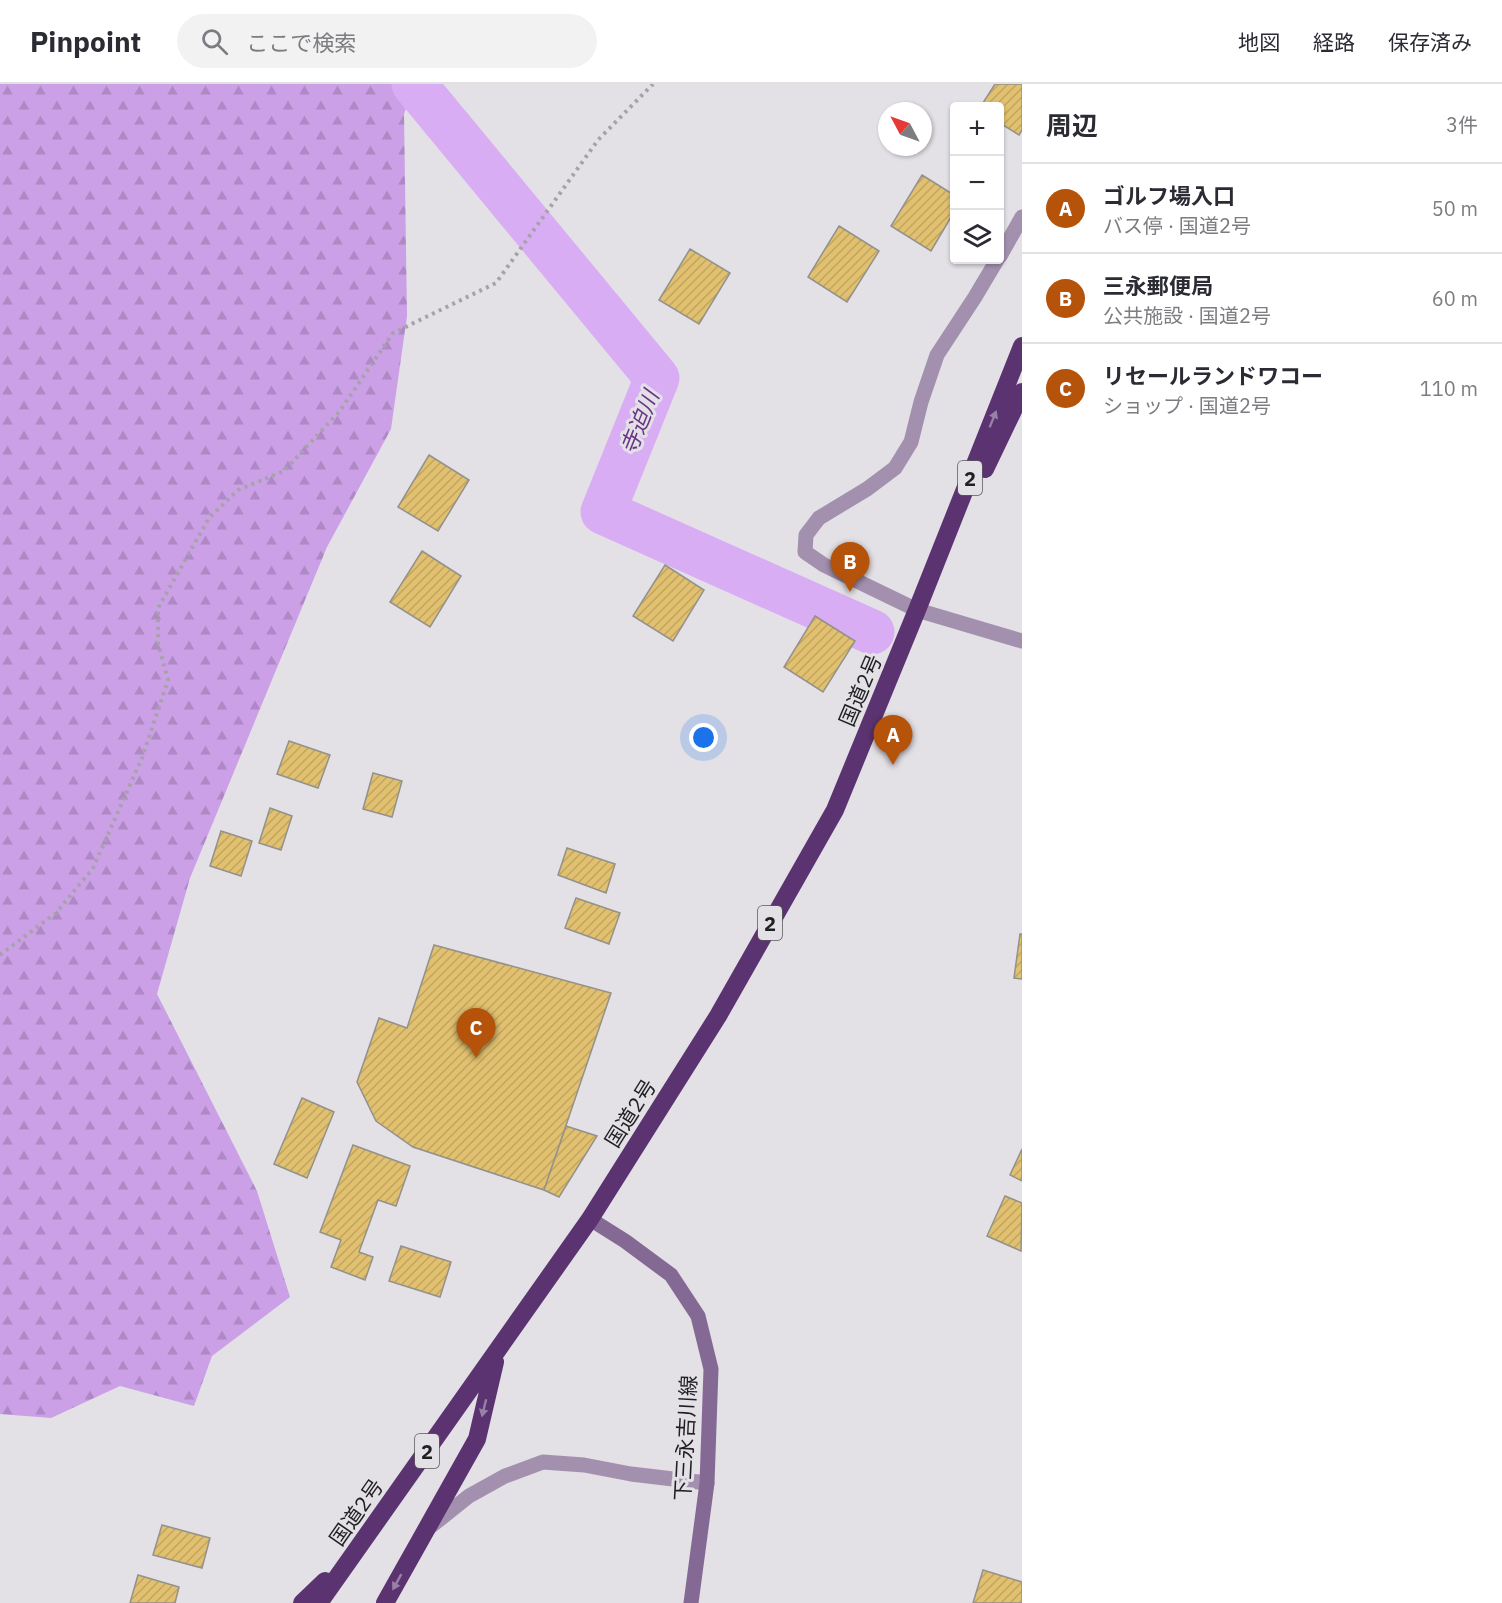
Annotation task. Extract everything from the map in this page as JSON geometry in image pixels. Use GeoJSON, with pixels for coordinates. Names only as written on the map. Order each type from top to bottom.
{"type":"FeatureCollection","features":[{"type":"Feature","properties":{"kind":"highway","name":"国道2号"},"geometry":{"type":"LineString","coordinates":[[319,1603],[590,1219],[718,1016],[835,810],[1022,346]]}},
{"type":"Feature","properties":{"kind":"highway","name":"国道2号"},"geometry":{"type":"LineString","coordinates":[[917,610],[1022,392]]}},
{"type":"Feature","properties":{"kind":"highway"},"geometry":{"type":"LineString","coordinates":[[386,1603],[477,1439],[498,1352]]}},
{"type":"Feature","properties":{"kind":"highway"},"geometry":{"type":"LineString","coordinates":[[302,1603],[357,1550]]}},
{"type":"Feature","properties":{"kind":"main road","name":"下三永吉川線"},"geometry":{"type":"LineString","coordinates":[[590,1219],[625,1241],[671,1275],[698,1316],[711,1369],[707,1483],[691,1603]]}},
{"type":"Feature","properties":{"kind":"street"},"geometry":{"type":"LineString","coordinates":[[1004,248],[1022,217]]}},
{"type":"Feature","properties":{"kind":"street"},"geometry":{"type":"LineString","coordinates":[[995,264],[937,355],[921,402],[911,442],[895,468],[867,489],[819,518],[806,535],[805,552],[824,566],[917,610],[1021,636]]}},
{"type":"Feature","properties":{"kind":"street"},"geometry":{"type":"LineString","coordinates":[[425,1531],[469,1496],[505,1476],[543,1462],[584,1465],[631,1474],[707,1483]]}},
{"type":"Feature","properties":{"kind":"path"},"geometry":{"type":"LineString","coordinates":[[0,955],[56,913],[93,868],[142,758],[168,680],[158,643],[158,608],[209,518],[238,490],[284,471],[339,412],[393,333],[496,283],[598,140],[654,84]]}},
{"type":"Feature","properties":{"kind":"green space"},"geometry":{"type":"Polygon","coordinates":[[[0,84],[414,84],[404,114],[407,316],[391,429],[327,547],[190,878],[157,994],[257,1191],[290,1297],[212,1356],[194,1406],[120,1386],[51,1418],[0,1414],[0,84]]]}},
{"type":"Feature","properties":{"kind":"building"},"geometry":{"type":"Polygon","coordinates":[[[995,84],[1022,84],[1022,130],[1019,135],[1004,126],[1004,102],[984,102],[995,84]]]}},
{"type":"Feature","properties":{"kind":"building"},"geometry":{"type":"Polygon","coordinates":[[[922,175],[950,192],[950,219],[931,251],[891,226],[922,175]]]}},
{"type":"Feature","properties":{"kind":"building"},"geometry":{"type":"Polygon","coordinates":[[[839,226],[879,251],[847,302],[808,277],[839,226]]]}},
{"type":"Feature","properties":{"kind":"building"},"geometry":{"type":"Polygon","coordinates":[[[690,249],[730,273],[699,324],[659,300],[690,249]]]}},
{"type":"Feature","properties":{"kind":"building"},"geometry":{"type":"Polygon","coordinates":[[[429,455],[469,480],[438,531],[398,507],[429,455]]]}},
{"type":"Feature","properties":{"kind":"building"},"geometry":{"type":"Polygon","coordinates":[[[422,551],[461,576],[430,627],[390,602],[422,551]]]}},
{"type":"Feature","properties":{"kind":"building"},"geometry":{"type":"Polygon","coordinates":[[[665,565],[704,590],[673,641],[633,616],[665,565]]]}},
{"type":"Feature","properties":{"kind":"building"},"geometry":{"type":"Polygon","coordinates":[[[815,616],[855,641],[823,692],[784,667],[815,616]]]}},
{"type":"Feature","properties":{"kind":"building"},"geometry":{"type":"Polygon","coordinates":[[[289,741],[330,755],[318,788],[277,774],[289,741]]]}},
{"type":"Feature","properties":{"kind":"building"},"geometry":{"type":"Polygon","coordinates":[[[373,773],[402,781],[392,817],[363,809],[373,773]]]}},
{"type":"Feature","properties":{"kind":"building"},"geometry":{"type":"Polygon","coordinates":[[[270,808],[292,816],[281,850],[259,843],[270,808]]]}},
{"type":"Feature","properties":{"kind":"building"},"geometry":{"type":"Polygon","coordinates":[[[221,831],[252,841],[241,876],[210,866],[221,831]]]}},
{"type":"Feature","properties":{"kind":"building"},"geometry":{"type":"Polygon","coordinates":[[[567,848],[615,864],[606,893],[558,875],[567,848]]]}},
{"type":"Feature","properties":{"kind":"building"},"geometry":{"type":"Polygon","coordinates":[[[576,898],[620,913],[609,944],[565,928],[576,898]]]}},
{"type":"Feature","properties":{"kind":"building"},"geometry":{"type":"Polygon","coordinates":[[[1020,934],[1022,934],[1022,979],[1014,978],[1020,934]]]}},
{"type":"Feature","properties":{"kind":"building"},"geometry":{"type":"Polygon","coordinates":[[[434,945],[611,993],[544,1190],[413,1147],[376,1121],[357,1082],[379,1018],[407,1028],[434,945]]]}},
{"type":"Feature","properties":{"kind":"building"},"geometry":{"type":"Polygon","coordinates":[[[302,1098],[334,1112],[307,1178],[274,1164],[302,1098]]]}},
{"type":"Feature","properties":{"kind":"building"},"geometry":{"type":"Polygon","coordinates":[[[566,1126],[597,1136],[559,1197],[544,1190],[566,1126]]]}},
{"type":"Feature","properties":{"kind":"building"},"geometry":{"type":"Polygon","coordinates":[[[353,1145],[410,1166],[396,1206],[378,1200],[359,1252],[373,1257],[365,1280],[331,1267],[341,1240],[320,1232],[353,1145]]]}},
{"type":"Feature","properties":{"kind":"building"},"geometry":{"type":"Polygon","coordinates":[[[1022,1149],[1022,1181],[1010,1175],[1022,1149]]]}},
{"type":"Feature","properties":{"kind":"building"},"geometry":{"type":"Polygon","coordinates":[[[1005,1196],[1022,1203],[1021,1251],[987,1236],[1005,1196]]]}},
{"type":"Feature","properties":{"kind":"building"},"geometry":{"type":"Polygon","coordinates":[[[401,1246],[451,1262],[440,1297],[389,1281],[401,1246]]]}},
{"type":"Feature","properties":{"kind":"building"},"geometry":{"type":"Polygon","coordinates":[[[162,1525],[210,1538],[202,1568],[153,1555],[162,1525]]]}},
{"type":"Feature","properties":{"kind":"building"},"geometry":{"type":"Polygon","coordinates":[[[983,1570],[1022,1582],[1022,1603],[973,1603],[983,1570]]]}},
{"type":"Feature","properties":{"kind":"building"},"geometry":{"type":"Polygon","coordinates":[[[138,1575],[179,1587],[175,1603],[130,1603],[138,1575]]]}},
{"type":"Feature","properties":{"kind":"waterway","name":"寺迫川"},"geometry":{"type":"LineString","coordinates":[[414,84],[657,378],[603,512],[872,632]]}},
{"type":"Feature","properties":{"kind":"place","name":"三永郵便局"},"geometry":{"type":"Point","coordinates":[850,592]}},
{"type":"Feature","properties":{"kind":"place","name":"ゴルフ場入口"},"geometry":{"type":"Point","coordinates":[893,765]}},
{"type":"Feature","properties":{"kind":"place","name":"リセールランドワコー"},"geometry":{"type":"Point","coordinates":[476,1058]}}]}
